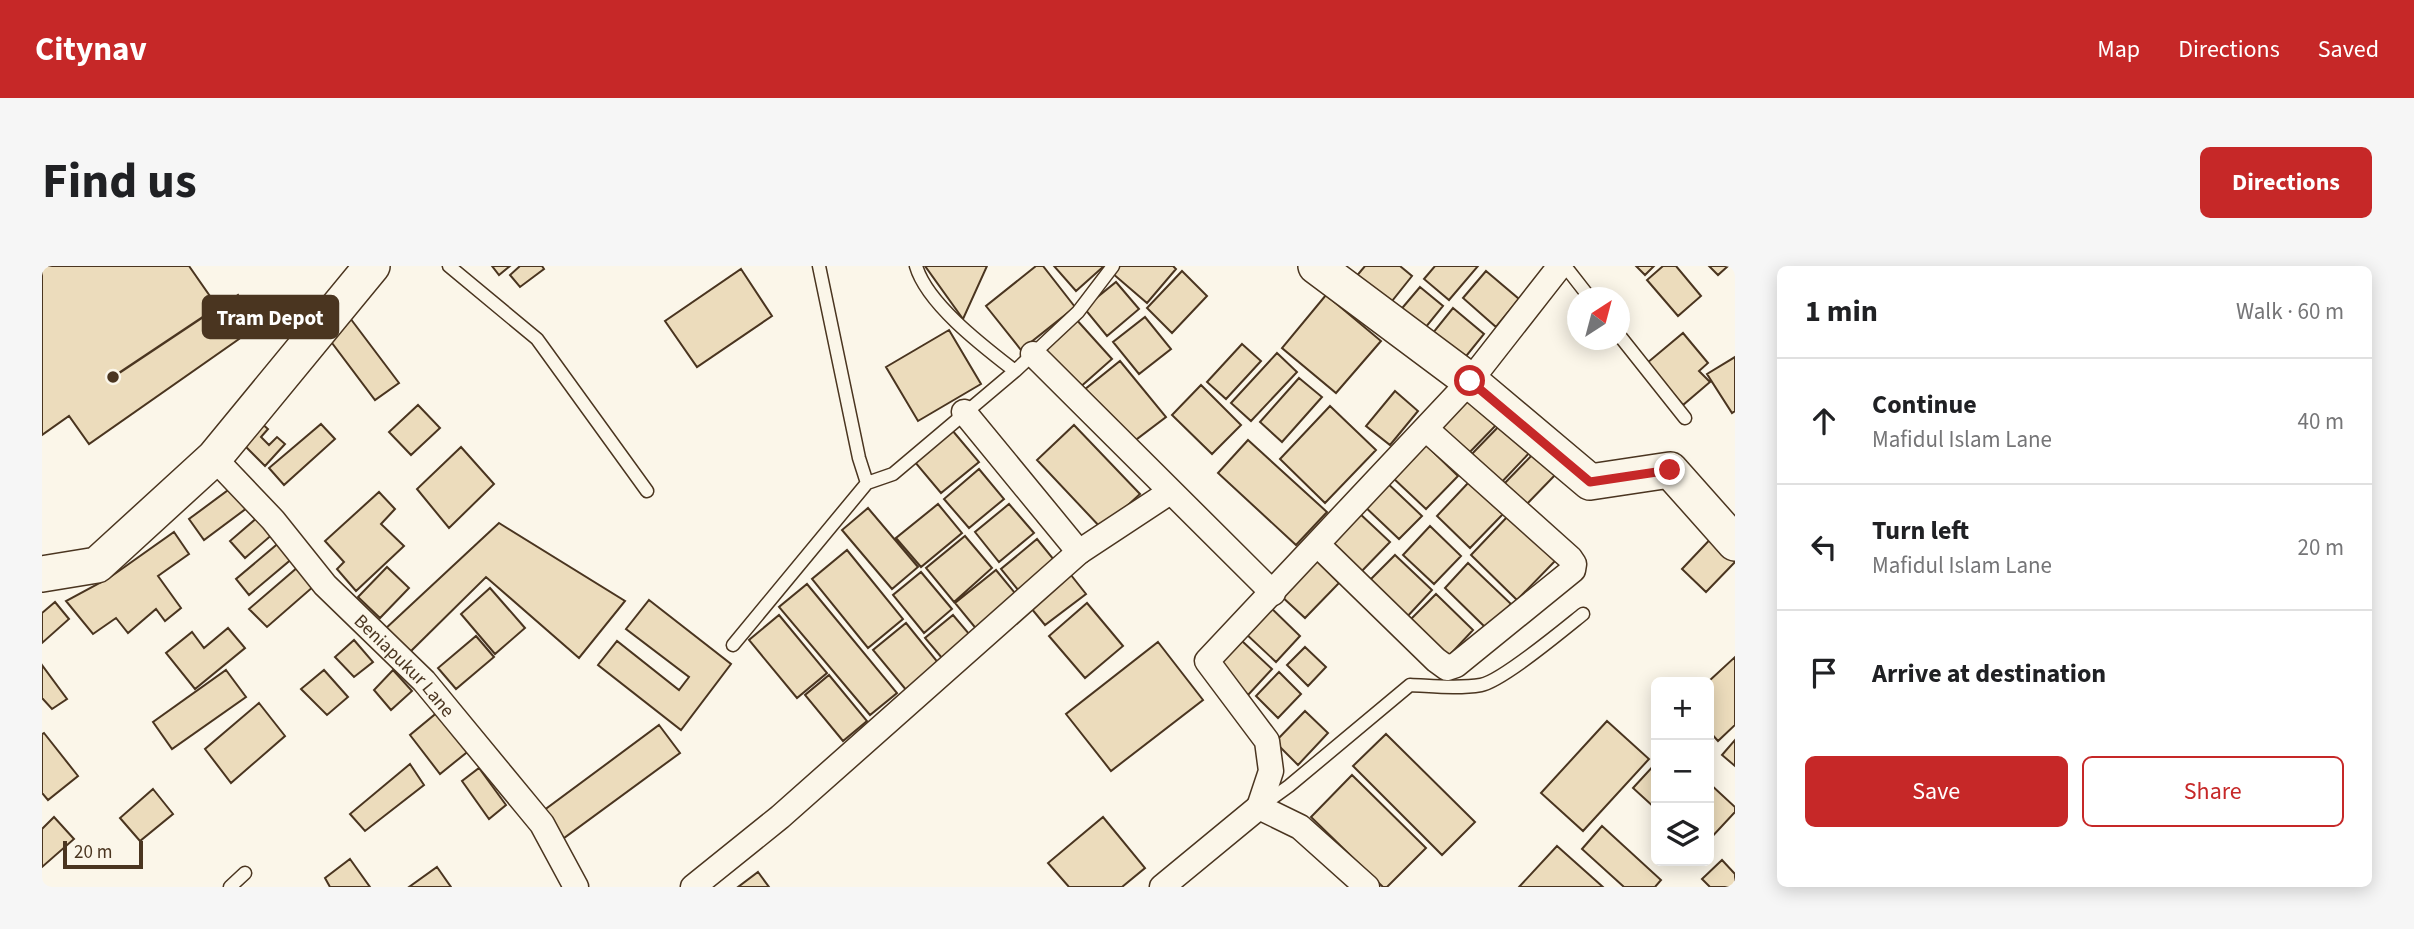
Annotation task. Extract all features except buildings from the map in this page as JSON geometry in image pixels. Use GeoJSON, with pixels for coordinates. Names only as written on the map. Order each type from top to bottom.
{"type":"FeatureCollection","features":[{"type":"Feature","properties":{"kind":"street"},"geometry":{"type":"LineString","coordinates":[[42,574],[97,565],[214,458],[372,266]]}},
{"type":"Feature","properties":{"kind":"street"},"geometry":{"type":"LineString","coordinates":[[1316,266],[1470,381],[1590,482],[1670,470],[1735,543]]}},
{"type":"Feature","properties":{"kind":"street"},"geometry":{"type":"LineString","coordinates":[[1162,887],[1259,807],[1271,771],[1267,741],[1208,661],[1470,381],[1560,266]]}},
{"type":"Feature","properties":{"kind":"street"},"geometry":{"type":"LineString","coordinates":[[1023,362],[1170,492],[1273,593]]}},
{"type":"Feature","properties":{"kind":"street"},"geometry":{"type":"LineString","coordinates":[[964,412],[1079,552]]}},
{"type":"Feature","properties":{"kind":"street"},"geometry":{"type":"LineString","coordinates":[[1318,545],[1447,668],[1455,665],[1573,570],[1574,564],[1570,558],[1426,429]]}},
{"type":"Feature","properties":{"kind":"street","name":"Beniapukur Lane"},"geometry":{"type":"LineString","coordinates":[[214,458],[273,520],[325,585],[424,681],[542,824],[576,887]]}},
{"type":"Feature","properties":{"kind":"street"},"geometry":{"type":"LineString","coordinates":[[693,887],[780,817],[1079,552],[1170,492]]}},
{"type":"Feature","properties":{"kind":"street"},"geometry":{"type":"LineString","coordinates":[[1259,807],[1300,828],[1367,887]]}},
{"type":"Feature","properties":{"kind":"lane"},"geometry":{"type":"LineString","coordinates":[[449,266],[537,339],[647,491]]}},
{"type":"Feature","properties":{"kind":"lane"},"geometry":{"type":"LineString","coordinates":[[819,266],[859,458],[867,483]]}},
{"type":"Feature","properties":{"kind":"lane"},"geometry":{"type":"LineString","coordinates":[[916,266],[932,294],[971,336],[1023,362]]}},
{"type":"Feature","properties":{"kind":"lane"},"geometry":{"type":"LineString","coordinates":[[733,645],[867,483],[893,474],[1023,362],[1078,312],[1113,266]]}},
{"type":"Feature","properties":{"kind":"lane"},"geometry":{"type":"LineString","coordinates":[[1565,266],[1581,287]]}},
{"type":"Feature","properties":{"kind":"lane"},"geometry":{"type":"LineString","coordinates":[[1630,349],[1685,418]]}},
{"type":"Feature","properties":{"kind":"lane"},"geometry":{"type":"LineString","coordinates":[[1259,807],[1289,786],[1410,685],[1484,685],[1583,614]]}},
{"type":"Feature","properties":{"kind":"lane"},"geometry":{"type":"LineString","coordinates":[[230,887],[245,873]]}},
{"type":"Feature","properties":{"kind":"place","name":"Tram Depot"},"geometry":{"type":"Point","coordinates":[113,377]}},
{"type":"Feature","properties":{"kind":"route"},"geometry":{"type":"LineString","coordinates":[[1470,381],[1590,482],[1670,470]]}}]}
